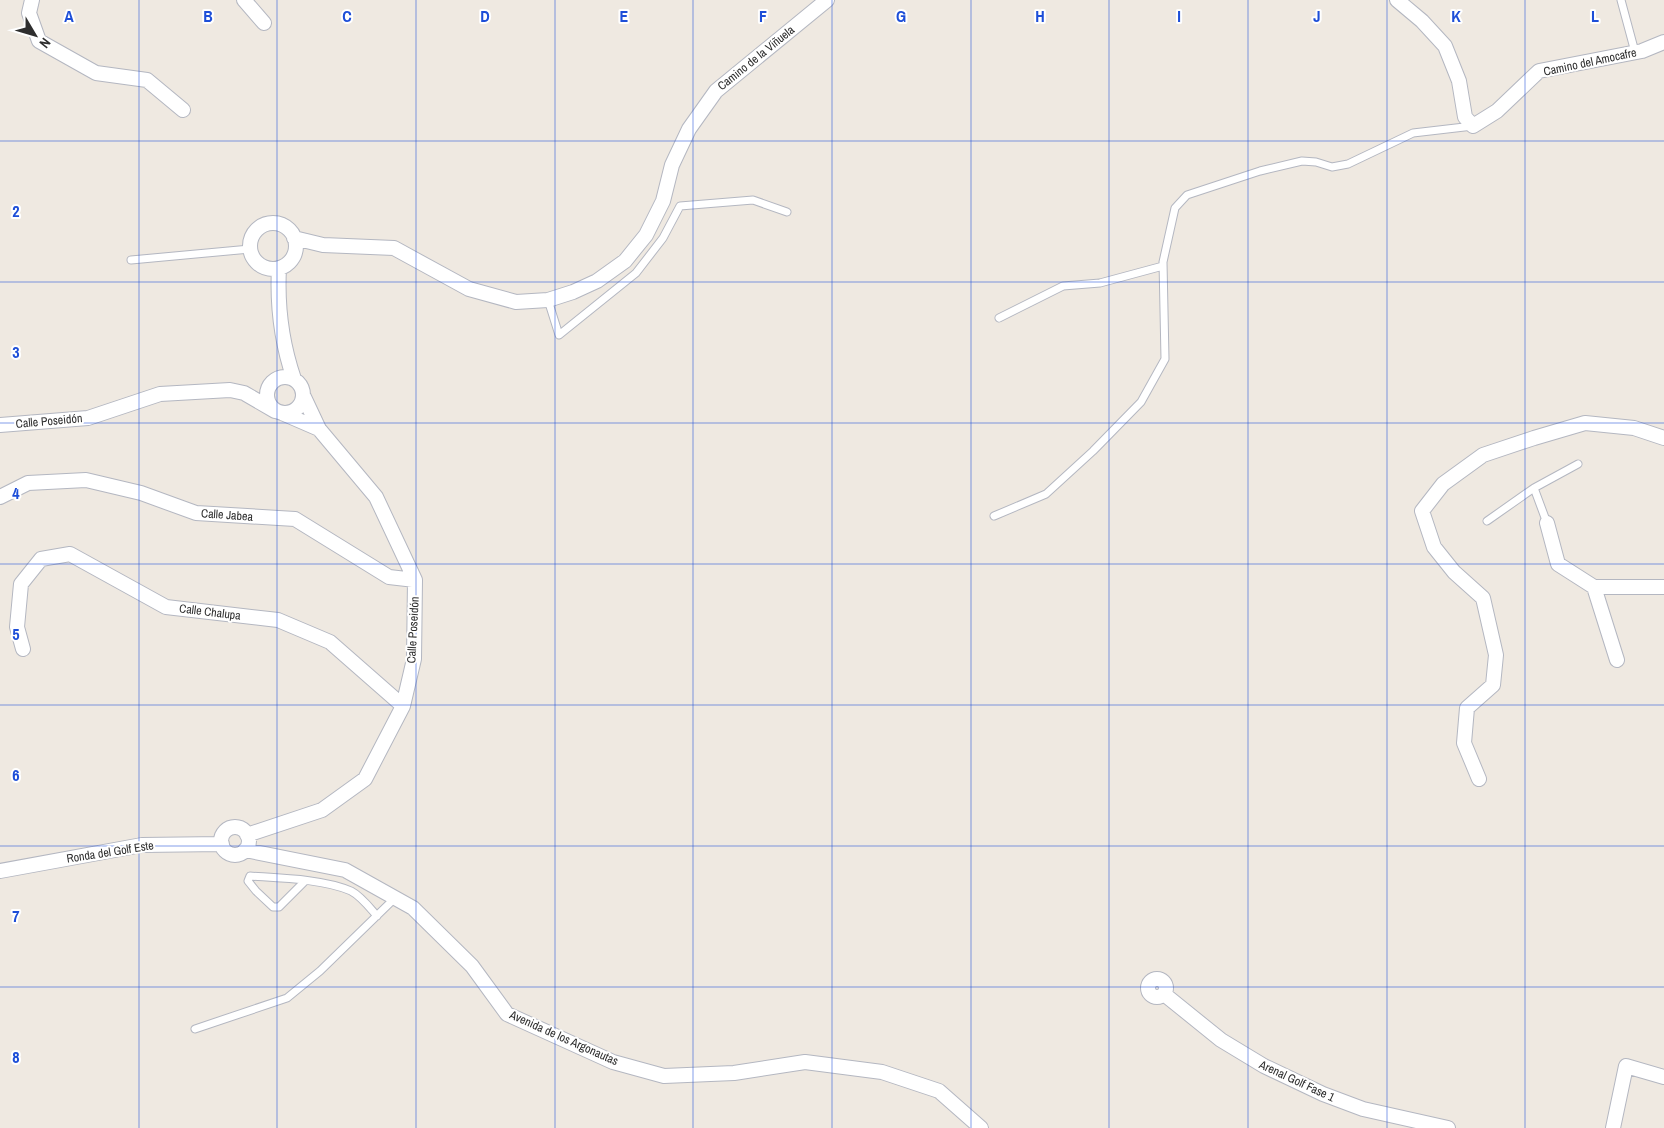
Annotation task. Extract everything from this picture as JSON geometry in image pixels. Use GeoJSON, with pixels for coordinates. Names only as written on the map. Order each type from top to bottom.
{"type":"FeatureCollection","features":[{"type":"Feature","properties":{"kind":"street"},"geometry":{"type":"LineString","coordinates":[[32,0],[29,12],[39,41],[96,73],[147,80],[183,110]]}},
{"type":"Feature","properties":{"kind":"street"},"geometry":{"type":"LineString","coordinates":[[244,0],[264,23]]}},
{"type":"Feature","properties":{"kind":"street","name":"Camino de la Viñuela"},"geometry":{"type":"LineString","coordinates":[[294,238],[323,245],[394,248],[469,289],[516,302],[548,300],[573,292],[597,281],[625,261],[646,235],[663,201],[672,165],[689,129],[716,91],[827,0]]}},
{"type":"Feature","properties":{"kind":"street"},"geometry":{"type":"LineString","coordinates":[[1397,0],[1422,21],[1445,46],[1459,81],[1465,117],[1473,126]]}},
{"type":"Feature","properties":{"kind":"street","name":"Camino del Amocafre"},"geometry":{"type":"LineString","coordinates":[[1473,126],[1497,111],[1539,71],[1635,52],[1664,42]]}},
{"type":"Feature","properties":{"kind":"street"},"geometry":{"type":"LineString","coordinates":[[272,223],[280,224],[287,228],[294,238],[296,249],[289,263],[273,268],[256,262],[250,249],[252,235],[257,229],[272,223]]}},
{"type":"Feature","properties":{"kind":"street"},"geometry":{"type":"LineString","coordinates":[[293,256],[323,245]]}},
{"type":"Feature","properties":{"kind":"street"},"geometry":{"type":"LineString","coordinates":[[273,268],[287,359],[294,379],[299,384],[303,395],[299,407],[294,411],[278,412],[268,403],[267,398],[269,387],[287,359]]}},
{"type":"Feature","properties":{"kind":"street"},"geometry":{"type":"LineString","coordinates":[[275,380],[288,377],[294,379]]}},
{"type":"Feature","properties":{"kind":"street","name":"Calle Poseidón"},"geometry":{"type":"LineString","coordinates":[[244,392],[275,380]]}},
{"type":"Feature","properties":{"kind":"street","name":"Calle Poseidón"},"geometry":{"type":"LineString","coordinates":[[0,426],[88,418],[160,394],[230,390],[244,392],[278,412],[319,429]]}},
{"type":"Feature","properties":{"kind":"street","name":"Calle Poseidón"},"geometry":{"type":"LineString","coordinates":[[247,835],[322,810],[365,779],[403,706],[414,659],[415,580],[376,497],[319,429],[303,395]]}},
{"type":"Feature","properties":{"kind":"street"},"geometry":{"type":"LineString","coordinates":[[1478,779],[1464,743],[1467,708],[1492,685],[1496,655],[1483,598],[1454,572],[1434,547],[1422,511],[1443,484],[1483,455],[1534,438],[1585,423],[1634,428],[1664,438]]}},
{"type":"Feature","properties":{"kind":"street","name":"Calle Jabea"},"geometry":{"type":"LineString","coordinates":[[0,497],[28,484],[86,480],[141,493],[196,514],[295,519],[389,577],[415,580]]}},
{"type":"Feature","properties":{"kind":"street"},"geometry":{"type":"LineString","coordinates":[[1547,523],[1558,564],[1594,587],[1664,587]]}},
{"type":"Feature","properties":{"kind":"street","name":"Calle Chalupa"},"geometry":{"type":"LineString","coordinates":[[23,649],[17,627],[21,584],[41,559],[70,554],[166,607],[278,620],[330,642],[403,706]]}},
{"type":"Feature","properties":{"kind":"street"},"geometry":{"type":"LineString","coordinates":[[1594,587],[1617,660]]}},
{"type":"Feature","properties":{"kind":"street"},"geometry":{"type":"LineString","coordinates":[[238,827],[244,830],[247,835],[249,842],[245,850],[239,854],[230,854],[223,848],[222,835],[229,828],[238,827]]}},
{"type":"Feature","properties":{"kind":"street","name":"Ronda del Golf Este"},"geometry":{"type":"LineString","coordinates":[[0,871],[142,845],[222,844]]}},
{"type":"Feature","properties":{"kind":"street","name":"Avenida de los Argonautas"},"geometry":{"type":"LineString","coordinates":[[245,850],[345,870],[413,908],[472,966],[507,1014],[613,1062],[664,1076],[734,1073],[805,1062],[882,1072],[939,1091],[982,1128]]}},
{"type":"Feature","properties":{"kind":"street","name":"Arenal Golf Fase 1"},"geometry":{"type":"LineString","coordinates":[[1164,994],[1221,1040],[1264,1066],[1323,1094],[1363,1109],[1448,1128]]}},
{"type":"Feature","properties":{"kind":"street"},"geometry":{"type":"LineString","coordinates":[[1614,1128],[1626,1066],[1664,1077]]}},
{"type":"Feature","properties":{"kind":"lane"},"geometry":{"type":"LineString","coordinates":[[1620,0],[1635,52]]}},
{"type":"Feature","properties":{"kind":"lane"},"geometry":{"type":"LineString","coordinates":[[994,516],[1046,494],[1093,451],[1141,402],[1165,359],[1163,266],[1175,208],[1187,195],[1260,171],[1302,161],[1316,162],[1332,167],[1348,164],[1413,133],[1473,126]]}},
{"type":"Feature","properties":{"kind":"lane"},"geometry":{"type":"LineString","coordinates":[[548,300],[559,335],[636,273],[663,238],[680,206],[753,200],[787,212]]}},
{"type":"Feature","properties":{"kind":"lane"},"geometry":{"type":"LineString","coordinates":[[131,260],[250,249]]}},
{"type":"Feature","properties":{"kind":"lane"},"geometry":{"type":"LineString","coordinates":[[999,318],[1063,286],[1100,284],[1163,266]]}},
{"type":"Feature","properties":{"kind":"lane"},"geometry":{"type":"LineString","coordinates":[[1487,521],[1534,488],[1578,464]]}},
{"type":"Feature","properties":{"kind":"lane"},"geometry":{"type":"LineString","coordinates":[[1534,488],[1547,523]]}},
{"type":"Feature","properties":{"kind":"lane"},"geometry":{"type":"LineString","coordinates":[[305,882],[279,907],[273,907],[248,882],[250,876],[325,884],[352,892],[377,916]]}},
{"type":"Feature","properties":{"kind":"lane"},"geometry":{"type":"LineString","coordinates":[[195,1029],[287,998],[320,971],[395,898]]}}]}
